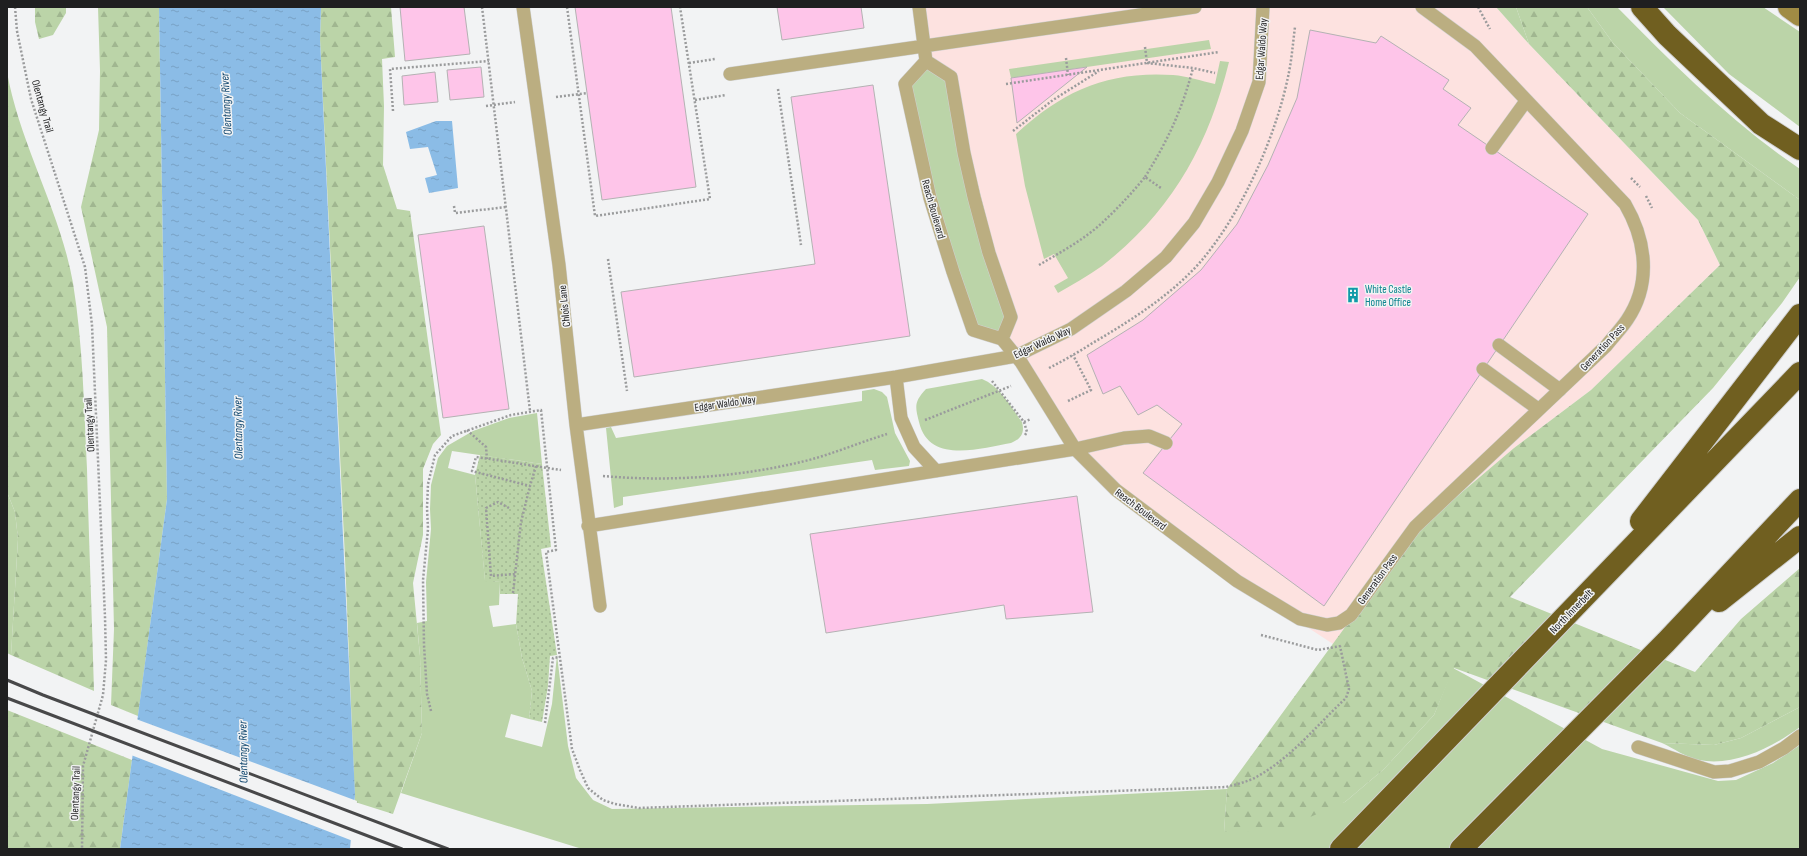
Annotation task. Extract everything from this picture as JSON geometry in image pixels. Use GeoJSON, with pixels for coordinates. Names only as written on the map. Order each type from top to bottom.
{"type":"FeatureCollection","features":[{"type":"Feature","properties":{"kind":"highway"},"geometry":{"type":"LineString","coordinates":[[1642,7],[1667,35],[1761,124],[1800,149]]}},
{"type":"Feature","properties":{"kind":"highway"},"geometry":{"type":"LineString","coordinates":[[1573,609],[1800,315]]}},
{"type":"Feature","properties":{"kind":"highway","name":"North Innerbelt"},"geometry":{"type":"LineString","coordinates":[[1341,849],[1800,373]]}},
{"type":"Feature","properties":{"kind":"highway"},"geometry":{"type":"LineString","coordinates":[[1460,849],[1666,642],[1800,500]]}},
{"type":"Feature","properties":{"kind":"highway"},"geometry":{"type":"LineString","coordinates":[[1666,642],[1768,564],[1800,537]]}},
{"type":"Feature","properties":{"kind":"street"},"geometry":{"type":"LineString","coordinates":[[1789,7],[1800,15]]}},
{"type":"Feature","properties":{"kind":"lane","name":"Chlois Lane"},"geometry":{"type":"LineString","coordinates":[[523,7],[559,265],[588,526],[600,606]]}},
{"type":"Feature","properties":{"kind":"lane"},"geometry":{"type":"LineString","coordinates":[[919,7],[926,61],[951,77],[964,153],[974,197],[989,253],[1011,317],[1002,339]]}},
{"type":"Feature","properties":{"kind":"lane"},"geometry":{"type":"LineString","coordinates":[[730,74],[1195,7]]}},
{"type":"Feature","properties":{"kind":"lane","name":"Edgar Waldo Way"},"geometry":{"type":"LineString","coordinates":[[576,425],[896,377],[1016,356],[1071,329],[1126,291],[1166,257],[1194,223],[1218,182],[1242,131],[1259,82],[1263,7]]}},
{"type":"Feature","properties":{"kind":"lane","name":"Generation Pass"},"geometry":{"type":"LineString","coordinates":[[1327,625],[1339,623],[1351,615],[1415,527],[1606,346],[1628,320],[1637,299],[1642,279],[1644,258],[1636,226],[1625,204],[1475,46],[1422,7]]}},
{"type":"Feature","properties":{"kind":"lane","name":"Reach Boulevard"},"geometry":{"type":"LineString","coordinates":[[926,61],[905,84],[930,198],[952,272],[973,330],[1002,339],[1016,356],[1074,449],[1116,490],[1237,581],[1300,619],[1327,625]]}},
{"type":"Feature","properties":{"kind":"lane"},"geometry":{"type":"LineString","coordinates":[[1492,148],[1526,101]]}},
{"type":"Feature","properties":{"kind":"lane"},"geometry":{"type":"LineString","coordinates":[[1500,345],[1560,390]]}},
{"type":"Feature","properties":{"kind":"lane"},"geometry":{"type":"LineString","coordinates":[[1483,369],[1538,410]]}},
{"type":"Feature","properties":{"kind":"lane"},"geometry":{"type":"LineString","coordinates":[[896,377],[901,418],[914,447],[936,471]]}},
{"type":"Feature","properties":{"kind":"lane"},"geometry":{"type":"LineString","coordinates":[[588,526],[1074,449],[1124,438],[1149,436],[1166,443]]}},
{"type":"Feature","properties":{"kind":"lane"},"geometry":{"type":"LineString","coordinates":[[1638,747],[1714,772],[1730,771],[1759,762],[1784,748],[1800,736]]}},
{"type":"Feature","properties":{"kind":"path","name":"Olentangy Trail"},"geometry":{"type":"LineString","coordinates":[[15,7],[17,31],[32,99],[85,268],[92,325],[106,660],[103,695],[83,766],[82,849]]}},
{"type":"Feature","properties":{"kind":"path"},"geometry":{"type":"LineString","coordinates":[[482,7],[530,411]]}},
{"type":"Feature","properties":{"kind":"path"},"geometry":{"type":"LineString","coordinates":[[567,7],[596,216],[710,199],[680,7]]}},
{"type":"Feature","properties":{"kind":"path"},"geometry":{"type":"LineString","coordinates":[[1145,46],[1147,63]]}},
{"type":"Feature","properties":{"kind":"path"},"geometry":{"type":"LineString","coordinates":[[1006,84],[1219,52]]}},
{"type":"Feature","properties":{"kind":"path"},"geometry":{"type":"LineString","coordinates":[[1066,58],[1068,75]]}},
{"type":"Feature","properties":{"kind":"path"},"geometry":{"type":"LineString","coordinates":[[393,111],[390,70],[489,61]]}},
{"type":"Feature","properties":{"kind":"path"},"geometry":{"type":"LineString","coordinates":[[1147,63],[1193,68],[1215,73]]}},
{"type":"Feature","properties":{"kind":"path"},"geometry":{"type":"LineString","coordinates":[[775,68],[800,245]]}},
{"type":"Feature","properties":{"kind":"path"},"geometry":{"type":"LineString","coordinates":[[1039,265],[1069,247],[1102,223],[1129,196],[1145,177],[1173,129],[1184,101],[1193,68]]}},
{"type":"Feature","properties":{"kind":"path"},"geometry":{"type":"LineString","coordinates":[[1013,131],[1077,84],[1101,70]]}},
{"type":"Feature","properties":{"kind":"path"},"geometry":{"type":"LineString","coordinates":[[486,106],[494,105]]}},
{"type":"Feature","properties":{"kind":"path"},"geometry":{"type":"LineString","coordinates":[[1145,177],[1161,188]]}},
{"type":"Feature","properties":{"kind":"path"},"geometry":{"type":"LineString","coordinates":[[454,206],[455,213],[506,208]]}},
{"type":"Feature","properties":{"kind":"path"},"geometry":{"type":"LineString","coordinates":[[608,259],[627,391]]}},
{"type":"Feature","properties":{"kind":"path"},"geometry":{"type":"LineString","coordinates":[[430,711],[427,694],[424,645],[423,580],[428,529],[428,484],[435,455],[452,436],[511,415],[540,410],[556,550],[546,552],[572,749],[588,788],[603,800],[615,804],[639,808],[1226,787],[1258,777],[1282,760],[1346,698],[1349,689],[1340,646]]}},
{"type":"Feature","properties":{"kind":"path"},"geometry":{"type":"LineString","coordinates":[[1024,422],[1027,432],[1024,438]]}},
{"type":"Feature","properties":{"kind":"path"},"geometry":{"type":"LineString","coordinates":[[467,430],[486,447],[487,459]]}},
{"type":"Feature","properties":{"kind":"path"},"geometry":{"type":"LineString","coordinates":[[513,594],[521,522],[530,486]]}},
{"type":"Feature","properties":{"kind":"path"},"geometry":{"type":"LineString","coordinates":[[509,508],[498,502],[486,508],[491,576],[515,574]]}},
{"type":"Feature","properties":{"kind":"path"},"geometry":{"type":"LineString","coordinates":[[545,723],[553,658],[560,657]]}},
{"type":"Feature","properties":{"kind":"shaded area"},"geometry":{"type":"Polygon","coordinates":[[[919,7],[1496,7],[1529,44],[1698,220],[1720,265],[1591,390],[1514,448],[1428,521],[1378,582],[1333,644],[1237,581],[1075,449],[1002,339],[926,61],[919,7]]]}},
{"type":"Feature","properties":{"kind":"green space"},"geometry":{"type":"Polygon","coordinates":[[[35,7],[66,7],[66,13],[53,35],[39,39],[35,22],[35,7]]]}},
{"type":"Feature","properties":{"kind":"green space"},"geometry":{"type":"Polygon","coordinates":[[[98,7],[159,7],[167,499],[138,716],[111,705],[114,629],[107,327],[81,207],[99,130],[100,71],[98,7]]]}},
{"type":"Feature","properties":{"kind":"green space"},"geometry":{"type":"Polygon","coordinates":[[[321,7],[391,7],[395,57],[382,59],[384,106],[383,165],[397,209],[410,211],[441,435],[433,444],[423,469],[423,535],[413,583],[420,656],[422,733],[393,814],[355,802],[320,39],[321,7]]]}},
{"type":"Feature","properties":{"kind":"green space"},"geometry":{"type":"Polygon","coordinates":[[[1496,7],[1516,7],[1529,44],[1496,7]]]}},
{"type":"Feature","properties":{"kind":"green space"},"geometry":{"type":"Polygon","coordinates":[[[1516,7],[1587,7],[1613,43],[1680,113],[1800,200],[1800,277],[1782,303],[1713,388],[1510,597],[1695,672],[1741,619],[1800,568],[1800,707],[1741,738],[1714,745],[1662,743],[1454,668],[1434,715],[1384,769],[1345,802],[1280,830],[1224,832],[1227,789],[1378,582],[1428,521],[1514,448],[1591,390],[1720,265],[1698,220],[1529,44],[1516,7]]]}},
{"type":"Feature","properties":{"kind":"green space"},"geometry":{"type":"Polygon","coordinates":[[[1587,7],[1617,7],[1682,72],[1727,113],[1800,169],[1800,200],[1680,113],[1613,43],[1587,7]]]}},
{"type":"Feature","properties":{"kind":"green space"},"geometry":{"type":"Polygon","coordinates":[[[1663,7],[1763,7],[1800,32],[1800,127],[1729,74],[1663,7]]]}},
{"type":"Feature","properties":{"kind":"green space"},"geometry":{"type":"Polygon","coordinates":[[[1209,40],[1211,49],[1011,78],[1009,69],[1209,40]]]}},
{"type":"Feature","properties":{"kind":"green space"},"geometry":{"type":"Polygon","coordinates":[[[926,61],[951,77],[1011,317],[1002,339],[973,330],[905,84],[926,61]]]}},
{"type":"Feature","properties":{"kind":"green space"},"geometry":{"type":"Polygon","coordinates":[[[1220,61],[1229,62],[1220,93],[1198,150],[1184,176],[1148,223],[1126,245],[1102,266],[1058,293],[1054,286],[1068,278],[1054,254],[1044,259],[1025,186],[1016,134],[1052,106],[1088,86],[1107,80],[1128,76],[1150,75],[1189,77],[1215,84],[1220,61]]]}},
{"type":"Feature","properties":{"kind":"green space"},"geometry":{"type":"Polygon","coordinates":[[[7,72],[21,126],[59,230],[73,283],[81,353],[84,399],[94,691],[11,655],[18,539],[15,512],[7,492],[7,72]]]}},
{"type":"Feature","properties":{"kind":"green space"},"geometry":{"type":"Polygon","coordinates":[[[982,379],[1000,392],[1022,422],[1023,429],[1020,437],[1011,443],[971,450],[945,449],[933,444],[925,435],[919,422],[916,404],[922,393],[926,389],[982,379]]]}},
{"type":"Feature","properties":{"kind":"green space"},"geometry":{"type":"Polygon","coordinates":[[[874,389],[882,392],[887,397],[895,433],[910,461],[909,466],[875,470],[872,460],[623,497],[623,505],[614,508],[606,428],[611,427],[616,438],[862,401],[862,391],[874,389]]]}},
{"type":"Feature","properties":{"kind":"green space"},"geometry":{"type":"Polygon","coordinates":[[[537,413],[542,464],[452,451],[448,468],[475,475],[485,580],[500,582],[499,605],[489,606],[493,627],[516,624],[522,658],[532,691],[529,719],[511,714],[505,737],[542,747],[552,704],[557,655],[568,746],[576,778],[593,800],[612,809],[927,804],[1227,789],[1224,832],[1345,802],[1384,769],[1434,715],[1453,668],[1602,749],[1718,781],[1736,780],[1773,763],[1800,745],[1800,849],[579,848],[401,793],[422,733],[420,656],[417,623],[427,621],[426,582],[431,529],[431,485],[438,458],[447,446],[473,431],[509,418],[537,413]]]}},
{"type":"Feature","properties":{"kind":"green space"},"geometry":{"type":"Polygon","coordinates":[[[480,455],[542,464],[551,547],[541,549],[557,655],[550,656],[548,686],[542,722],[529,719],[532,691],[522,658],[516,624],[518,594],[500,594],[500,582],[485,581],[475,475],[480,455]]]}},
{"type":"Feature","properties":{"kind":"green space"},"geometry":{"type":"Polygon","coordinates":[[[7,492],[15,512],[18,539],[11,655],[7,653],[7,492]]]}},
{"type":"Feature","properties":{"kind":"green space"},"geometry":{"type":"Polygon","coordinates":[[[1800,707],[1800,727],[1778,742],[1752,754],[1739,758],[1726,761],[1699,760],[1685,755],[1662,743],[1714,745],[1741,738],[1800,707]]]}},
{"type":"Feature","properties":{"kind":"green space"},"geometry":{"type":"Polygon","coordinates":[[[7,710],[132,760],[120,849],[7,849],[7,710]]]}},
{"type":"Feature","properties":{"kind":"water","name":"Olentangy River"},"geometry":{"type":"Polygon","coordinates":[[[159,7],[321,7],[320,39],[355,795],[350,849],[120,849],[167,499],[159,7]]]}},
{"type":"Feature","properties":{"kind":"water"},"geometry":{"type":"Polygon","coordinates":[[[436,121],[452,121],[458,188],[429,193],[425,178],[437,175],[428,147],[410,149],[406,132],[436,121]]]}},
{"type":"Feature","properties":{"kind":"pier"},"geometry":{"type":"Polygon","coordinates":[[[136,719],[357,801],[353,841],[131,755],[136,719]]]}},
{"type":"Feature","properties":{"kind":"building"},"geometry":{"type":"Polygon","coordinates":[[[400,7],[464,7],[470,54],[405,61],[400,7]]]}},
{"type":"Feature","properties":{"kind":"building"},"geometry":{"type":"Polygon","coordinates":[[[575,7],[671,7],[696,187],[602,200],[575,7]]]}},
{"type":"Feature","properties":{"kind":"building"},"geometry":{"type":"Polygon","coordinates":[[[777,7],[861,7],[864,28],[782,40],[777,7]]]}},
{"type":"Feature","properties":{"kind":"building","name":"White Castle Home Office"},"geometry":{"type":"Polygon","coordinates":[[[1310,30],[1376,43],[1381,36],[1449,80],[1443,89],[1471,108],[1458,125],[1588,214],[1324,606],[1143,473],[1182,424],[1157,405],[1138,415],[1120,386],[1103,394],[1087,355],[1143,320],[1201,270],[1237,224],[1268,165],[1297,98],[1310,30]]]}},
{"type":"Feature","properties":{"kind":"building"},"geometry":{"type":"Polygon","coordinates":[[[481,67],[484,97],[450,100],[447,70],[481,67]]]}},
{"type":"Feature","properties":{"kind":"building"},"geometry":{"type":"Polygon","coordinates":[[[1087,67],[1017,123],[1011,78],[1087,67]]]}},
{"type":"Feature","properties":{"kind":"building"},"geometry":{"type":"Polygon","coordinates":[[[435,72],[438,102],[404,105],[402,76],[435,72]]]}},
{"type":"Feature","properties":{"kind":"building"},"geometry":{"type":"Polygon","coordinates":[[[873,85],[910,336],[634,377],[621,292],[815,264],[791,97],[873,85]]]}},
{"type":"Feature","properties":{"kind":"building"},"geometry":{"type":"Polygon","coordinates":[[[484,226],[509,409],[443,418],[418,235],[484,226]]]}},
{"type":"Feature","properties":{"kind":"building"},"geometry":{"type":"Polygon","coordinates":[[[1077,496],[1093,612],[1006,619],[1004,605],[826,633],[810,534],[1077,496]]]}},
{"type":"Feature","properties":{"kind":"railway"},"geometry":{"type":"LineString","coordinates":[[7,680],[448,849]]}},
{"type":"Feature","properties":{"kind":"railway"},"geometry":{"type":"LineString","coordinates":[[7,698],[402,849]]}},
{"type":"Feature","properties":{"kind":"place","name":"White Castle Home Office"},"geometry":{"type":"Point","coordinates":[1353,295]}}]}
